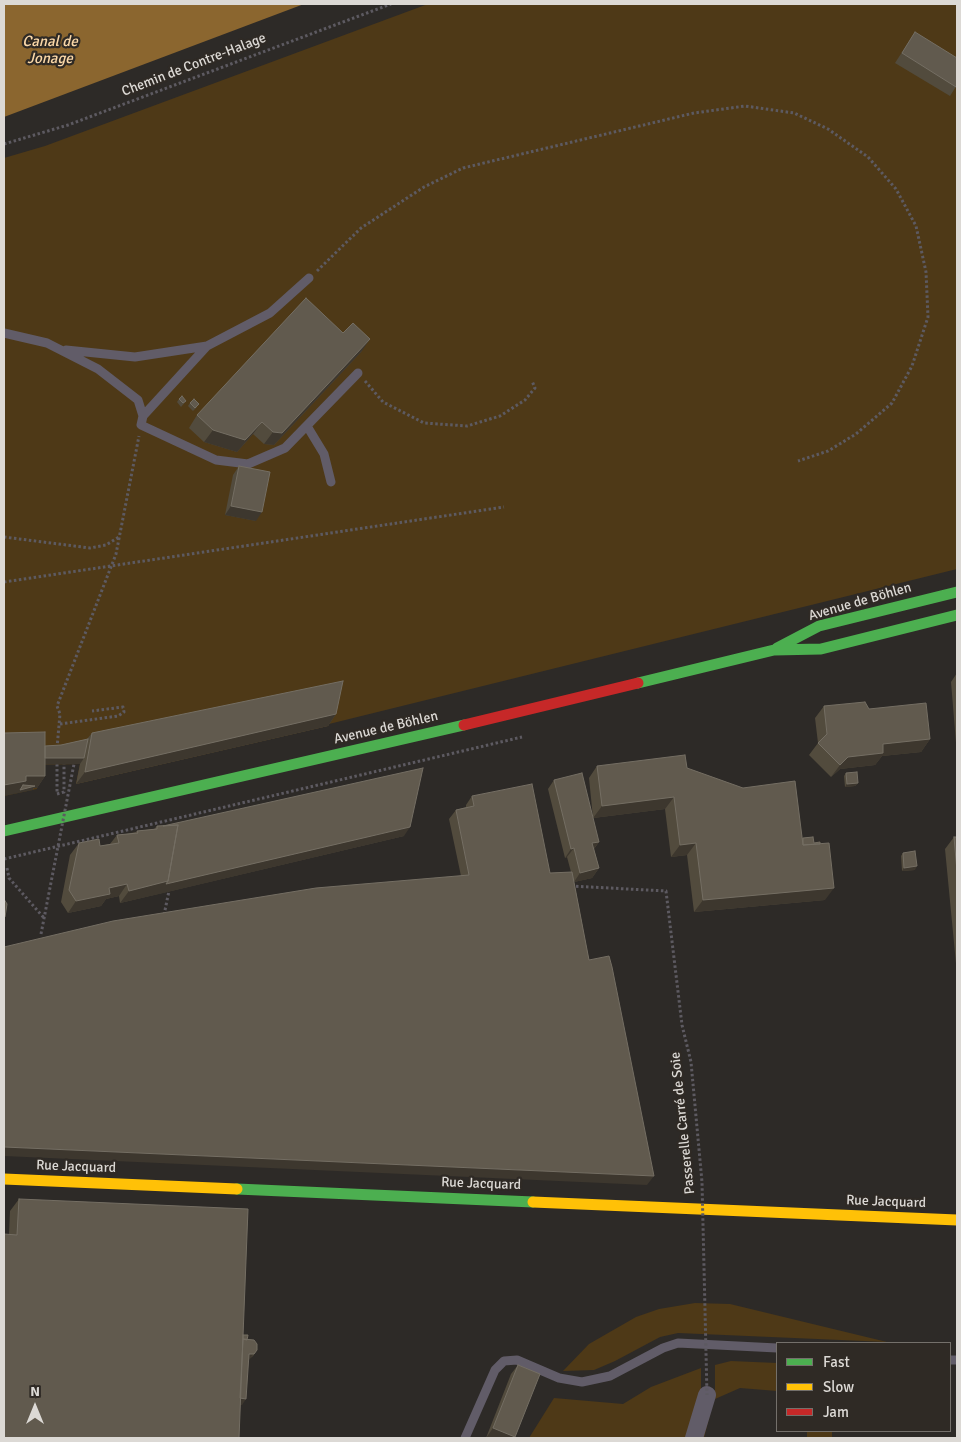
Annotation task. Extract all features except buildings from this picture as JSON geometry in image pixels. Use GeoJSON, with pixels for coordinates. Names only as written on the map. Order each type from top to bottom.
{"type":"FeatureCollection","features":[{"type":"Feature","properties":{"kind":"main road","name":"Avenue de Böhlen"},"geometry":{"type":"LineString","coordinates":[[774,650],[819,626],[957,592]]}},
{"type":"Feature","properties":{"kind":"main road","name":"Avenue de Böhlen"},"geometry":{"type":"LineString","coordinates":[[4,831],[372,747],[774,650],[821,649],[957,615]]}},
{"type":"Feature","properties":{"kind":"main road","name":"Rue Jacquard"},"geometry":{"type":"LineString","coordinates":[[4,1179],[957,1220]]}},
{"type":"Feature","properties":{"kind":"street"},"geometry":{"type":"LineString","coordinates":[[694,1438],[707,1395]]}},
{"type":"Feature","properties":{"kind":"lane"},"geometry":{"type":"LineString","coordinates":[[60,350],[135,357],[207,346],[270,313],[309,278]]}},
{"type":"Feature","properties":{"kind":"lane"},"geometry":{"type":"LineString","coordinates":[[4,333],[47,343],[98,369],[138,400],[143,416],[141,425],[216,460],[248,464],[285,448],[358,373]]}},
{"type":"Feature","properties":{"kind":"lane"},"geometry":{"type":"LineString","coordinates":[[143,416],[207,346]]}},
{"type":"Feature","properties":{"kind":"lane"},"geometry":{"type":"LineString","coordinates":[[307,426],[324,454],[331,482]]}},
{"type":"Feature","properties":{"kind":"lane"},"geometry":{"type":"LineString","coordinates":[[465,1438],[495,1370],[504,1361],[517,1360],[559,1378],[582,1382],[610,1376],[663,1348],[678,1343],[776,1348]]}},
{"type":"Feature","properties":{"kind":"path","name":"Chemin de Contre-Halage"},"geometry":{"type":"LineString","coordinates":[[4,144],[68,125],[392,4]]}},
{"type":"Feature","properties":{"kind":"path"},"geometry":{"type":"LineString","coordinates":[[309,278],[362,228],[424,187],[463,168],[694,113],[746,106],[794,113],[828,129],[868,157],[896,189],[916,226],[926,272],[928,317],[912,366],[892,403],[856,434],[828,451],[798,461]]}},
{"type":"Feature","properties":{"kind":"path"},"geometry":{"type":"LineString","coordinates":[[358,373],[383,402],[424,423],[467,426],[500,416],[525,400],[535,388],[532,381]]}},
{"type":"Feature","properties":{"kind":"path"},"geometry":{"type":"LineString","coordinates":[[57,752],[60,714],[57,706],[111,566],[119,537],[141,425]]}},
{"type":"Feature","properties":{"kind":"path"},"geometry":{"type":"LineString","coordinates":[[4,582],[504,507]]}},
{"type":"Feature","properties":{"kind":"path"},"geometry":{"type":"LineString","coordinates":[[4,536],[90,548],[106,545],[119,537]]}},
{"type":"Feature","properties":{"kind":"path"},"geometry":{"type":"LineString","coordinates":[[60,724],[118,716],[124,712],[123,707],[92,710]]}},
{"type":"Feature","properties":{"kind":"path"},"geometry":{"type":"LineString","coordinates":[[4,859],[181,819],[522,737]]}},
{"type":"Feature","properties":{"kind":"path"},"geometry":{"type":"LineString","coordinates":[[41,934],[76,755]]}},
{"type":"Feature","properties":{"kind":"path"},"geometry":{"type":"LineString","coordinates":[[57,764],[57,794],[64,792],[65,757]]}},
{"type":"Feature","properties":{"kind":"path"},"geometry":{"type":"LineString","coordinates":[[180,825],[181,819]]}},
{"type":"Feature","properties":{"kind":"path"},"geometry":{"type":"LineString","coordinates":[[7,868],[10,878],[44,918]]}},
{"type":"Feature","properties":{"kind":"path","name":"Passerelle Carré de Soie"},"geometry":{"type":"LineString","coordinates":[[566,886],[666,891],[682,1024],[691,1062],[702,1182],[707,1395]]}},
{"type":"Feature","properties":{"kind":"path"},"geometry":{"type":"LineString","coordinates":[[163,920],[170,892]]}},
{"type":"Feature","properties":{"kind":"shaded area"},"geometry":{"type":"Polygon","coordinates":[[[428,4],[957,4],[957,569],[329,724],[328,726],[76,784],[80,764],[37,765],[37,789],[4,796],[4,158],[45,146],[428,4]]]}},
{"type":"Feature","properties":{"kind":"shaded area"},"geometry":{"type":"Polygon","coordinates":[[[695,1303],[730,1304],[887,1342],[678,1333],[660,1337],[594,1370],[563,1371],[589,1344],[636,1317],[659,1309],[695,1303]]]}},
{"type":"Feature","properties":{"kind":"shaded area"},"geometry":{"type":"Polygon","coordinates":[[[731,1361],[776,1363],[776,1391],[740,1388],[715,1399],[715,1365],[731,1361]]]}},
{"type":"Feature","properties":{"kind":"shaded area"},"geometry":{"type":"Polygon","coordinates":[[[701,1368],[701,1398],[713,1402],[704,1438],[529,1438],[554,1398],[623,1404],[651,1387],[701,1368]]]}},
{"type":"Feature","properties":{"kind":"shaded area"},"geometry":{"type":"Polygon","coordinates":[[[807,1432],[832,1432],[832,1438],[807,1438],[807,1432]]]}},
{"type":"Feature","properties":{"kind":"water","name":"Canal de Jonage"},"geometry":{"type":"Polygon","coordinates":[[[4,4],[304,4],[4,117],[4,4]]]}},
{"type":"Feature","properties":{"kind":"traffic: fast"},"geometry":{"type":"LineString","coordinates":[[777,648],[819,626],[957,592]]}},
{"type":"Feature","properties":{"kind":"traffic: fast"},"geometry":{"type":"LineString","coordinates":[[638,683],[774,650],[821,649],[957,615]]}},
{"type":"Feature","properties":{"kind":"traffic: fast"},"geometry":{"type":"LineString","coordinates":[[4,831],[464,725]]}},
{"type":"Feature","properties":{"kind":"traffic: fast"},"geometry":{"type":"LineString","coordinates":[[237,1189],[533,1202]]}},
{"type":"Feature","properties":{"kind":"traffic: slow"},"geometry":{"type":"LineString","coordinates":[[4,1179],[237,1189]]}},
{"type":"Feature","properties":{"kind":"traffic: slow"},"geometry":{"type":"LineString","coordinates":[[533,1202],[957,1220]]}},
{"type":"Feature","properties":{"kind":"traffic: jam"},"geometry":{"type":"LineString","coordinates":[[464,725],[638,683]]}}]}
